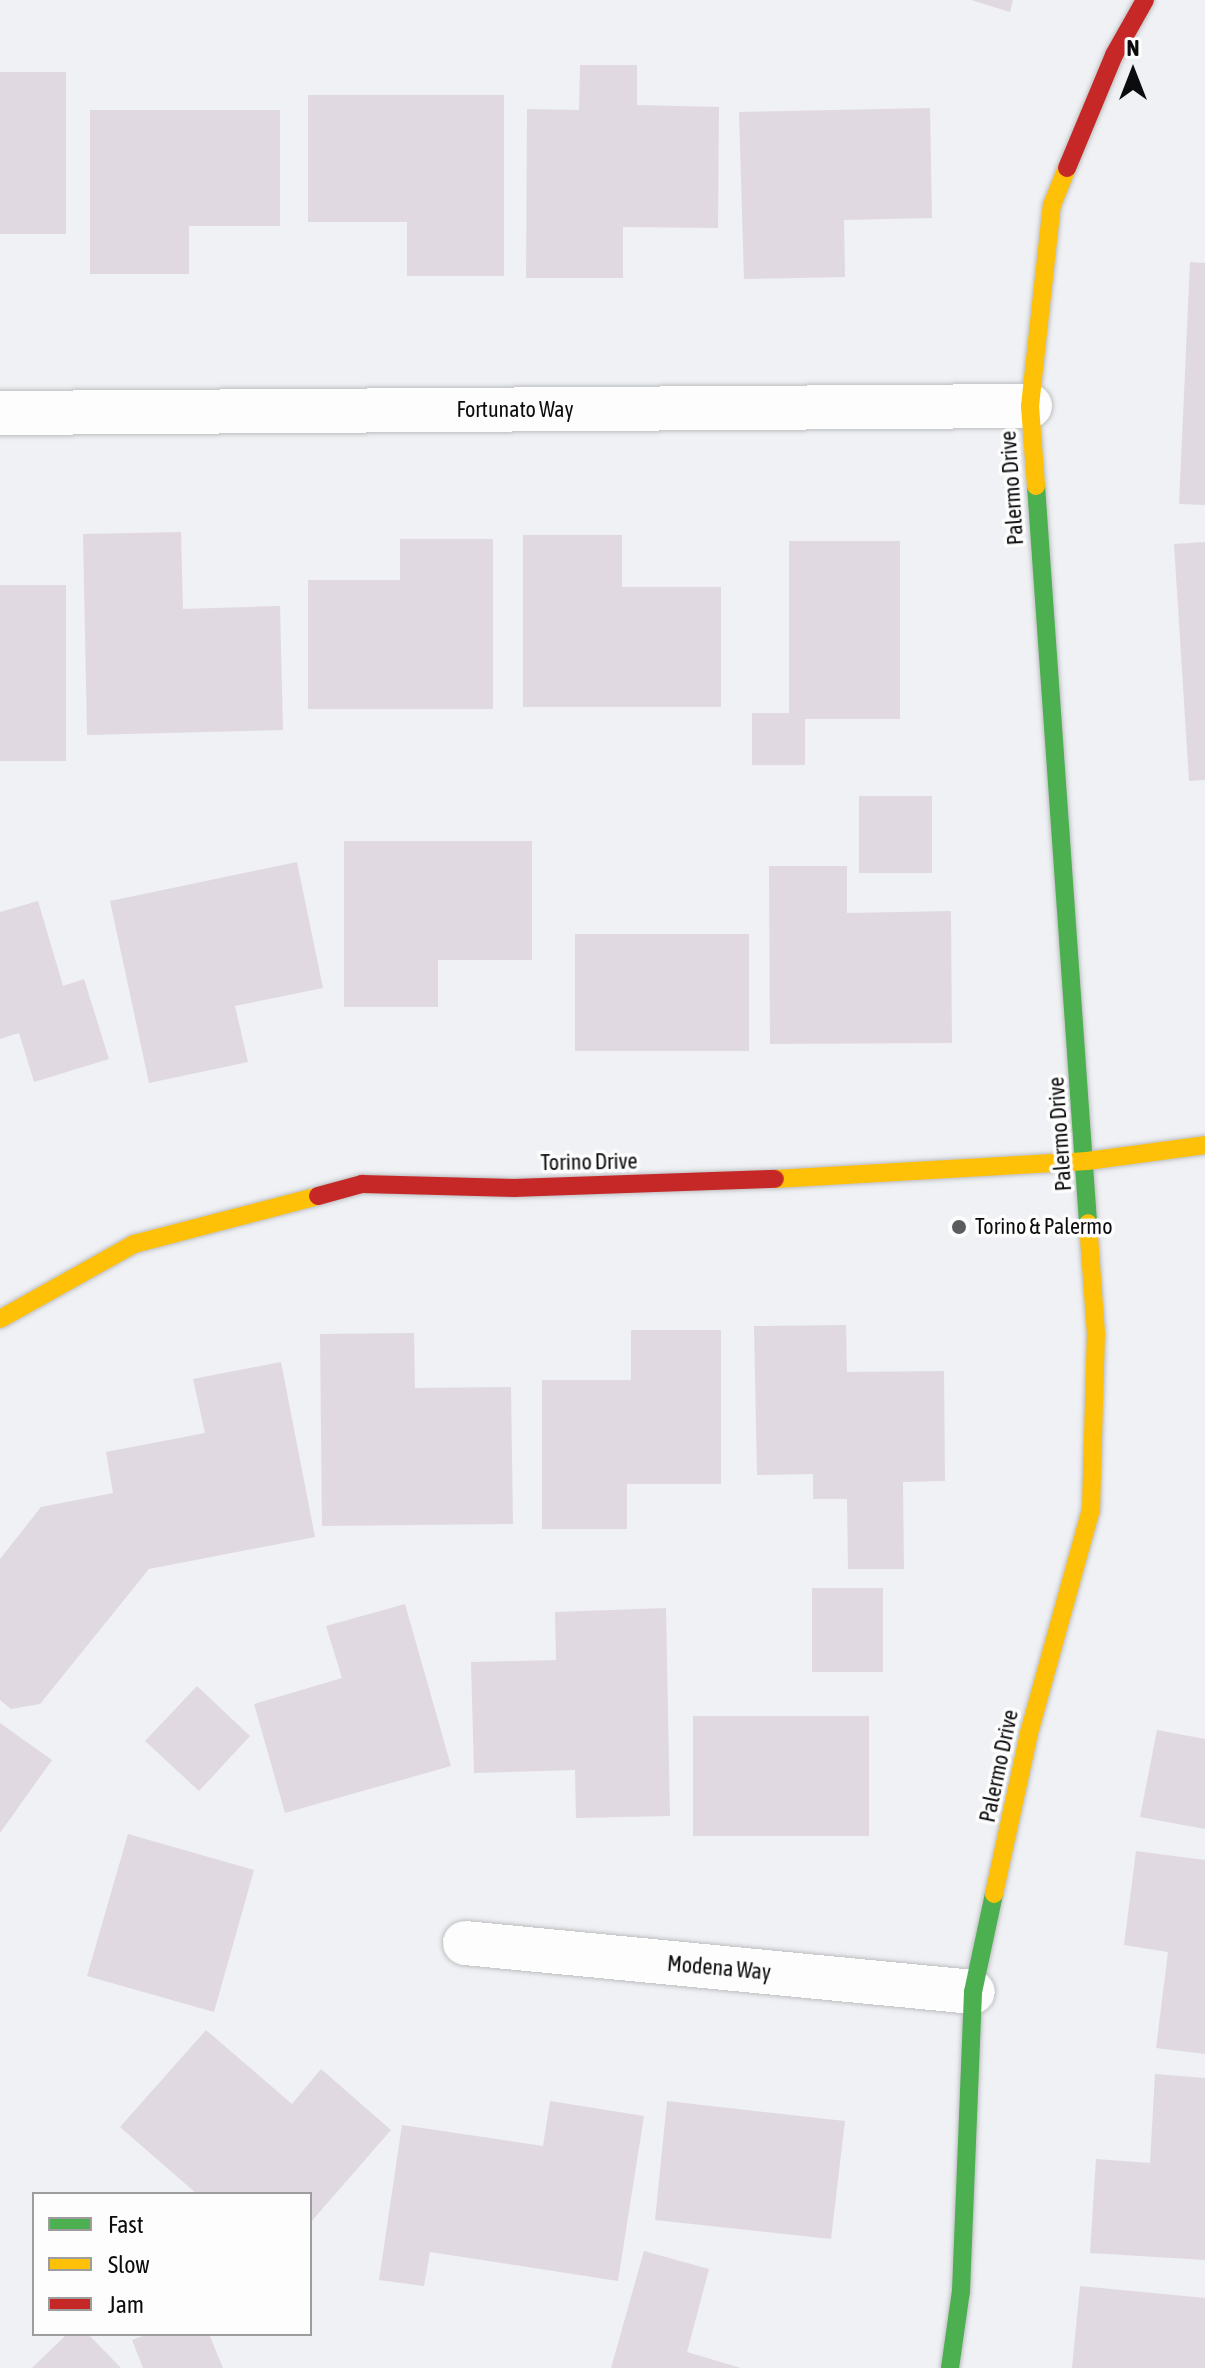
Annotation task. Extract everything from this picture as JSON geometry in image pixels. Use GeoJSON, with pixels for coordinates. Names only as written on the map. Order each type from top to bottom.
{"type":"FeatureCollection","features":[{"type":"Feature","properties":{"kind":"street","name":"Palermo Drive"},"geometry":{"type":"LineString","coordinates":[[950,2368],[961,2291],[973,1992],[1029,1733],[1091,1510],[1096,1334],[1087,1161],[1030,406],[1052,205],[1114,55],[1145,0]]}},
{"type":"Feature","properties":{"kind":"street","name":"Fortunato Way"},"geometry":{"type":"LineString","coordinates":[[0,413],[1030,406]]}},
{"type":"Feature","properties":{"kind":"street","name":"Torino Drive"},"geometry":{"type":"LineString","coordinates":[[0,1319],[134,1244],[362,1184],[515,1188],[679,1184],[1087,1161],[1205,1145]]}},
{"type":"Feature","properties":{"kind":"street","name":"Modena Way"},"geometry":{"type":"LineString","coordinates":[[465,1943],[973,1992]]}},
{"type":"Feature","properties":{"kind":"building"},"geometry":{"type":"Polygon","coordinates":[[[971,0],[1013,0],[1010,12],[971,0]]]}},
{"type":"Feature","properties":{"kind":"building"},"geometry":{"type":"Polygon","coordinates":[[[580,65],[637,65],[637,105],[719,107],[718,228],[623,227],[623,278],[526,278],[527,109],[579,110],[580,65]]]}},
{"type":"Feature","properties":{"kind":"building"},"geometry":{"type":"Polygon","coordinates":[[[0,72],[66,72],[66,234],[0,234],[0,72]]]}},
{"type":"Feature","properties":{"kind":"building"},"geometry":{"type":"Polygon","coordinates":[[[308,95],[504,95],[504,276],[407,276],[407,222],[308,222],[308,95]]]}},
{"type":"Feature","properties":{"kind":"building"},"geometry":{"type":"Polygon","coordinates":[[[930,108],[932,218],[844,220],[845,277],[744,279],[739,112],[930,108]]]}},
{"type":"Feature","properties":{"kind":"building"},"geometry":{"type":"Polygon","coordinates":[[[90,110],[280,110],[280,226],[189,226],[189,274],[90,274],[90,110]]]}},
{"type":"Feature","properties":{"kind":"building"},"geometry":{"type":"Polygon","coordinates":[[[1190,262],[1205,263],[1205,505],[1179,504],[1190,262]]]}},
{"type":"Feature","properties":{"kind":"building"},"geometry":{"type":"Polygon","coordinates":[[[181,532],[183,609],[280,606],[283,730],[87,735],[83,534],[181,532]]]}},
{"type":"Feature","properties":{"kind":"building"},"geometry":{"type":"Polygon","coordinates":[[[523,535],[622,535],[622,587],[721,587],[721,707],[523,707],[523,535]]]}},
{"type":"Feature","properties":{"kind":"building"},"geometry":{"type":"Polygon","coordinates":[[[400,539],[493,539],[493,709],[308,709],[308,580],[400,580],[400,539]]]}},
{"type":"Feature","properties":{"kind":"building"},"geometry":{"type":"Polygon","coordinates":[[[789,541],[900,541],[900,719],[805,719],[805,765],[752,765],[752,713],[789,713],[789,541]]]}},
{"type":"Feature","properties":{"kind":"building"},"geometry":{"type":"Polygon","coordinates":[[[1205,542],[1205,780],[1189,781],[1174,544],[1205,542]]]}},
{"type":"Feature","properties":{"kind":"building"},"geometry":{"type":"Polygon","coordinates":[[[0,585],[66,585],[66,761],[0,761],[0,585]]]}},
{"type":"Feature","properties":{"kind":"building"},"geometry":{"type":"Polygon","coordinates":[[[859,796],[932,796],[932,873],[859,873],[859,796]]]}},
{"type":"Feature","properties":{"kind":"building"},"geometry":{"type":"Polygon","coordinates":[[[344,841],[532,841],[532,960],[438,960],[438,1007],[344,1007],[344,841]]]}},
{"type":"Feature","properties":{"kind":"building"},"geometry":{"type":"Polygon","coordinates":[[[297,862],[323,988],[235,1006],[248,1062],[149,1083],[110,901],[297,862]]]}},
{"type":"Feature","properties":{"kind":"building"},"geometry":{"type":"Polygon","coordinates":[[[769,866],[847,866],[847,913],[951,911],[952,1043],[770,1044],[769,866]]]}},
{"type":"Feature","properties":{"kind":"building"},"geometry":{"type":"Polygon","coordinates":[[[38,901],[63,986],[84,979],[109,1059],[34,1082],[19,1033],[0,1039],[0,912],[38,901]]]}},
{"type":"Feature","properties":{"kind":"building"},"geometry":{"type":"Polygon","coordinates":[[[575,934],[749,934],[749,1051],[575,1051],[575,934]]]}},
{"type":"Feature","properties":{"kind":"building"},"geometry":{"type":"Polygon","coordinates":[[[846,1325],[847,1372],[944,1371],[945,1481],[903,1482],[904,1569],[848,1569],[847,1499],[813,1499],[813,1474],[757,1475],[754,1326],[846,1325]]]}},
{"type":"Feature","properties":{"kind":"building"},"geometry":{"type":"Polygon","coordinates":[[[631,1330],[721,1330],[721,1484],[627,1484],[627,1529],[542,1529],[542,1380],[631,1380],[631,1330]]]}},
{"type":"Feature","properties":{"kind":"building"},"geometry":{"type":"Polygon","coordinates":[[[414,1333],[415,1388],[511,1387],[513,1524],[322,1526],[320,1334],[414,1333]]]}},
{"type":"Feature","properties":{"kind":"building"},"geometry":{"type":"Polygon","coordinates":[[[281,1362],[315,1537],[149,1569],[40,1704],[11,1709],[0,1700],[0,1559],[41,1507],[113,1493],[106,1452],[205,1433],[193,1379],[281,1362]]]}},
{"type":"Feature","properties":{"kind":"building"},"geometry":{"type":"Polygon","coordinates":[[[812,1588],[883,1588],[883,1672],[812,1672],[812,1588]]]}},
{"type":"Feature","properties":{"kind":"building"},"geometry":{"type":"Polygon","coordinates":[[[405,1604],[451,1766],[285,1813],[254,1704],[342,1678],[326,1626],[405,1604]]]}},
{"type":"Feature","properties":{"kind":"building"},"geometry":{"type":"Polygon","coordinates":[[[666,1608],[670,1816],[576,1818],[575,1770],[474,1773],[471,1662],[556,1660],[555,1612],[666,1608]]]}},
{"type":"Feature","properties":{"kind":"building"},"geometry":{"type":"Polygon","coordinates":[[[197,1686],[250,1736],[199,1791],[145,1741],[197,1686]]]}},
{"type":"Feature","properties":{"kind":"building"},"geometry":{"type":"Polygon","coordinates":[[[693,1716],[869,1716],[869,1836],[693,1836],[693,1716]]]}},
{"type":"Feature","properties":{"kind":"building"},"geometry":{"type":"Polygon","coordinates":[[[0,1723],[52,1760],[0,1833],[0,1723]]]}},
{"type":"Feature","properties":{"kind":"building"},"geometry":{"type":"Polygon","coordinates":[[[1157,1730],[1205,1739],[1205,1829],[1140,1817],[1157,1730]]]}},
{"type":"Feature","properties":{"kind":"building"},"geometry":{"type":"Polygon","coordinates":[[[128,1834],[254,1870],[214,2012],[87,1976],[128,1834]]]}},
{"type":"Feature","properties":{"kind":"building"},"geometry":{"type":"Polygon","coordinates":[[[1136,1851],[1205,1860],[1205,2054],[1156,2048],[1168,1952],[1124,1945],[1136,1851]]]}},
{"type":"Feature","properties":{"kind":"building"},"geometry":{"type":"Polygon","coordinates":[[[206,2030],[292,2104],[321,2069],[391,2130],[312,2221],[312,2192],[195,2192],[120,2127],[206,2030]]]}},
{"type":"Feature","properties":{"kind":"building"},"geometry":{"type":"Polygon","coordinates":[[[1155,2074],[1205,2078],[1205,2260],[1090,2253],[1096,2159],[1150,2163],[1155,2074]]]}},
{"type":"Feature","properties":{"kind":"building"},"geometry":{"type":"Polygon","coordinates":[[[550,2101],[644,2116],[618,2281],[430,2252],[424,2286],[379,2280],[402,2125],[543,2146],[550,2101]]]}},
{"type":"Feature","properties":{"kind":"building"},"geometry":{"type":"Polygon","coordinates":[[[667,2101],[845,2121],[831,2239],[655,2220],[667,2101]]]}},
{"type":"Feature","properties":{"kind":"building"},"geometry":{"type":"Polygon","coordinates":[[[644,2251],[709,2269],[687,2352],[741,2368],[611,2368],[644,2251]]]}},
{"type":"Feature","properties":{"kind":"building"},"geometry":{"type":"Polygon","coordinates":[[[1080,2286],[1205,2298],[1205,2368],[1072,2368],[1080,2286]]]}},
{"type":"Feature","properties":{"kind":"building"},"geometry":{"type":"Polygon","coordinates":[[[65,2336],[90,2336],[121,2368],[32,2368],[65,2336]]]}},
{"type":"Feature","properties":{"kind":"building"},"geometry":{"type":"Polygon","coordinates":[[[143,2336],[210,2336],[223,2368],[143,2368],[132,2340],[143,2336]]]}},
{"type":"Feature","properties":{"kind":"traffic: fast"},"geometry":{"type":"LineString","coordinates":[[1036,486],[1088,1223]]}},
{"type":"Feature","properties":{"kind":"traffic: fast"},"geometry":{"type":"LineString","coordinates":[[950,2368],[961,2291],[973,1992],[994,1894]]}},
{"type":"Feature","properties":{"kind":"traffic: slow"},"geometry":{"type":"LineString","coordinates":[[1036,486],[1030,406],[1052,205],[1067,168]]}},
{"type":"Feature","properties":{"kind":"traffic: slow"},"geometry":{"type":"LineString","coordinates":[[775,1179],[1087,1161],[1205,1145]]}},
{"type":"Feature","properties":{"kind":"traffic: slow"},"geometry":{"type":"LineString","coordinates":[[0,1319],[134,1244],[318,1196]]}},
{"type":"Feature","properties":{"kind":"traffic: slow"},"geometry":{"type":"LineString","coordinates":[[994,1894],[1029,1733],[1091,1510],[1096,1334],[1088,1223]]}},
{"type":"Feature","properties":{"kind":"traffic: jam"},"geometry":{"type":"LineString","coordinates":[[1067,168],[1114,55],[1145,0]]}},
{"type":"Feature","properties":{"kind":"traffic: jam"},"geometry":{"type":"LineString","coordinates":[[318,1196],[362,1184],[515,1188],[775,1179]]}},
{"type":"Feature","properties":{"kind":"place","name":"Torino & Palermo"},"geometry":{"type":"Point","coordinates":[959,1227]}}]}
